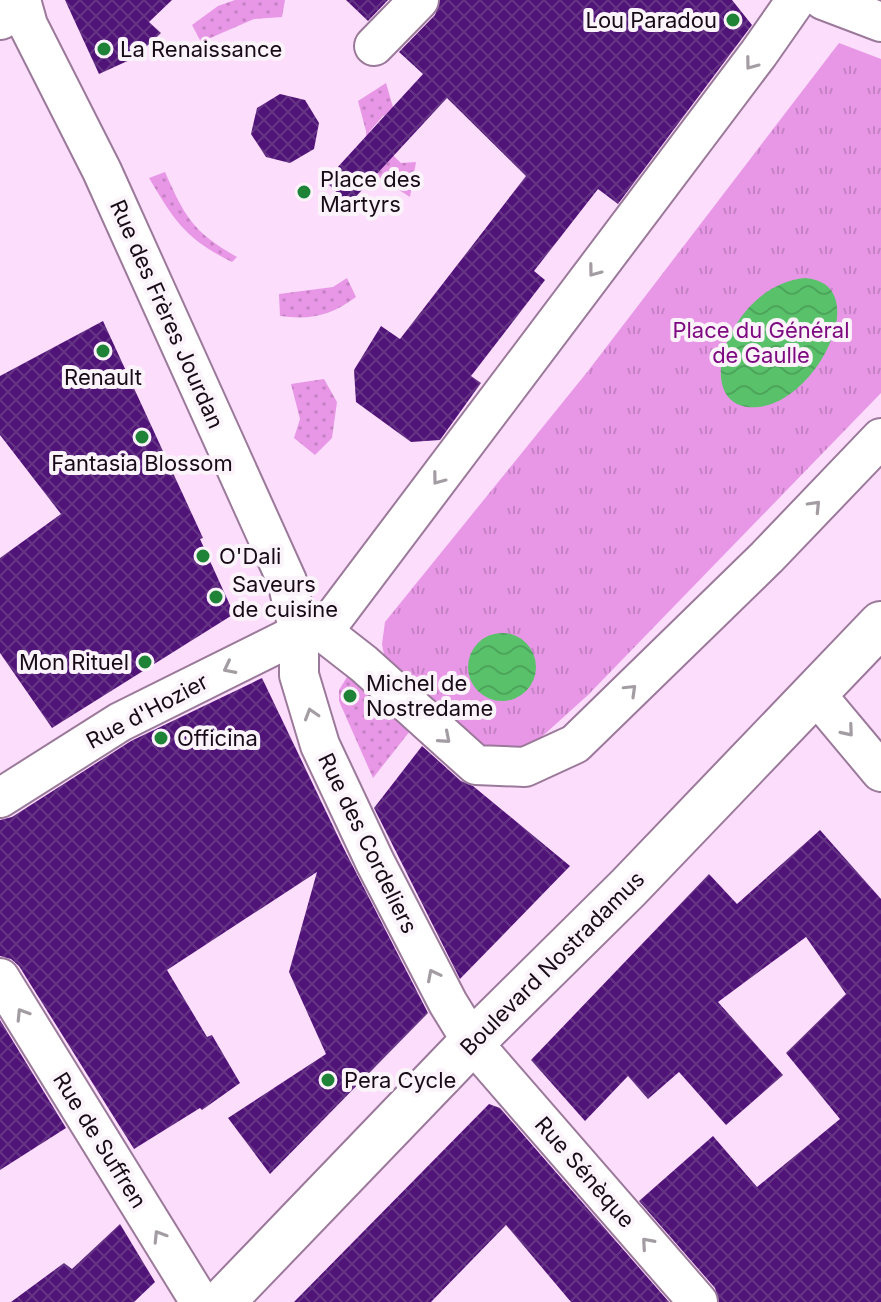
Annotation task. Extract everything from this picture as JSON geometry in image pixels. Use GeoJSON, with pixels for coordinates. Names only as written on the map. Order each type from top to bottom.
{"type":"FeatureCollection","features":[{"type":"Feature","properties":{"kind":"main road"},"geometry":{"type":"LineString","coordinates":[[0,17],[18,0]]}},
{"type":"Feature","properties":{"kind":"main road","name":"Boulevard Nostradamus"},"geometry":{"type":"LineString","coordinates":[[222,1302],[472,1042],[628,888],[881,624]]}},
{"type":"Feature","properties":{"kind":"street","name":"Rue des Frères Jourdan"},"geometry":{"type":"LineString","coordinates":[[18,0],[102,171],[311,633]]}},
{"type":"Feature","properties":{"kind":"street"},"geometry":{"type":"LineString","coordinates":[[374,46],[419,0]]}},
{"type":"Feature","properties":{"kind":"street"},"geometry":{"type":"LineString","coordinates":[[796,0],[749,66],[311,633],[364,664],[476,765],[525,767],[575,744],[767,557],[881,438]]}},
{"type":"Feature","properties":{"kind":"street"},"geometry":{"type":"LineString","coordinates":[[823,0],[881,22]]}},
{"type":"Feature","properties":{"kind":"street","name":"Rue d'Hozier"},"geometry":{"type":"LineString","coordinates":[[0,798],[120,722],[311,633]]}},
{"type":"Feature","properties":{"kind":"street","name":"Rue des Cordeliers"},"geometry":{"type":"LineString","coordinates":[[311,633],[299,675],[320,745],[382,877],[472,1042]]}},
{"type":"Feature","properties":{"kind":"street"},"geometry":{"type":"LineString","coordinates":[[814,692],[881,772]]}},
{"type":"Feature","properties":{"kind":"street","name":"Rue de Suffren"},"geometry":{"type":"LineString","coordinates":[[0,978],[200,1302]]}},
{"type":"Feature","properties":{"kind":"street","name":"Rue Sénèque"},"geometry":{"type":"LineString","coordinates":[[472,1042],[698,1302]]}},
{"type":"Feature","properties":{"kind":"green space"},"geometry":{"type":"Polygon","coordinates":[[[235,0],[285,0],[282,17],[254,19],[201,42],[192,25],[218,6],[235,0]]]}},
{"type":"Feature","properties":{"kind":"green space","name":"Place du Général de Gaulle"},"geometry":{"type":"Polygon","coordinates":[[[839,43],[881,59],[881,393],[588,695],[536,742],[505,756],[477,749],[384,655],[385,622],[588,371],[839,43]]]}},
{"type":"Feature","properties":{"kind":"green space"},"geometry":{"type":"Polygon","coordinates":[[[386,83],[395,114],[383,116],[369,132],[401,163],[416,162],[410,197],[368,170],[366,131],[358,101],[386,83]]]}},
{"type":"Feature","properties":{"kind":"green space"},"geometry":{"type":"Polygon","coordinates":[[[165,172],[192,222],[210,240],[237,257],[232,262],[192,237],[166,206],[149,178],[165,172]]]}},
{"type":"Feature","properties":{"kind":"green space"},"geometry":{"type":"Polygon","coordinates":[[[347,278],[356,297],[347,303],[320,315],[280,316],[279,294],[333,287],[347,278]]]}},
{"type":"Feature","properties":{"kind":"green space"},"geometry":{"type":"Polygon","coordinates":[[[324,379],[337,402],[332,438],[315,455],[294,438],[300,419],[291,384],[324,379]]]}},
{"type":"Feature","properties":{"kind":"green space"},"geometry":{"type":"Polygon","coordinates":[[[347,677],[358,681],[410,731],[373,778],[339,701],[339,690],[347,677]]]}},
{"type":"Feature","properties":{"kind":"water"},"geometry":{"type":"Polygon","coordinates":[[[805,278],[826,285],[836,300],[837,320],[818,365],[800,385],[780,400],[758,407],[736,403],[724,390],[721,371],[725,347],[737,323],[754,302],[777,286],[805,278]]]}},
{"type":"Feature","properties":{"kind":"water"},"geometry":{"type":"Polygon","coordinates":[[[502,633],[526,643],[536,667],[526,691],[502,701],[478,691],[468,667],[478,643],[502,633]]]}},
{"type":"Feature","properties":{"kind":"building"},"geometry":{"type":"Polygon","coordinates":[[[65,0],[172,0],[149,22],[161,33],[134,58],[99,74],[65,0]]]}},
{"type":"Feature","properties":{"kind":"building"},"geometry":{"type":"Polygon","coordinates":[[[346,0],[388,0],[368,21],[346,0]]]}},
{"type":"Feature","properties":{"kind":"building"},"geometry":{"type":"Polygon","coordinates":[[[440,0],[732,0],[752,25],[618,204],[598,189],[534,271],[545,280],[471,376],[481,383],[440,440],[411,442],[356,402],[354,370],[381,326],[400,339],[526,176],[447,98],[349,204],[325,181],[423,74],[399,52],[435,15],[440,0]]]}},
{"type":"Feature","properties":{"kind":"building"},"geometry":{"type":"Polygon","coordinates":[[[280,94],[305,100],[319,123],[314,149],[290,163],[266,157],[251,134],[257,108],[280,94]]]}},
{"type":"Feature","properties":{"kind":"building"},"geometry":{"type":"Polygon","coordinates":[[[103,321],[203,538],[200,539],[234,614],[52,728],[0,653],[0,558],[61,514],[0,435],[0,376],[103,321]]]}},
{"type":"Feature","properties":{"kind":"building"},"geometry":{"type":"Polygon","coordinates":[[[262,678],[343,847],[428,1013],[270,1174],[228,1118],[326,1054],[289,972],[317,872],[167,970],[207,1037],[212,1035],[240,1083],[202,1110],[200,1108],[134,1149],[19,966],[11,959],[0,956],[0,820],[12,817],[131,741],[262,678]]]}},
{"type":"Feature","properties":{"kind":"building"},"geometry":{"type":"Polygon","coordinates":[[[422,746],[461,781],[473,786],[570,866],[460,979],[374,808],[422,746]]]}},
{"type":"Feature","properties":{"kind":"building"},"geometry":{"type":"Polygon","coordinates":[[[820,830],[881,899],[881,1302],[719,1302],[715,1288],[639,1201],[713,1136],[757,1187],[840,1119],[786,1053],[846,994],[806,937],[718,1002],[783,1075],[726,1125],[679,1072],[648,1099],[628,1076],[585,1121],[531,1060],[709,874],[737,904],[820,830]]]}},
{"type":"Feature","properties":{"kind":"building"},"geometry":{"type":"Polygon","coordinates":[[[0,1020],[66,1128],[0,1170],[0,1020]]]}},
{"type":"Feature","properties":{"kind":"building"},"geometry":{"type":"Polygon","coordinates":[[[489,1104],[500,1108],[669,1302],[571,1302],[506,1225],[431,1302],[294,1302],[489,1104]]]}},
{"type":"Feature","properties":{"kind":"building"},"geometry":{"type":"Polygon","coordinates":[[[120,1224],[155,1282],[134,1302],[11,1302],[64,1263],[72,1269],[120,1224]]]}},
{"type":"Feature","properties":{"kind":"place","name":"Lou Paradou"},"geometry":{"type":"Point","coordinates":[733,20]}},
{"type":"Feature","properties":{"kind":"place","name":"La Renaissance"},"geometry":{"type":"Point","coordinates":[104,49]}},
{"type":"Feature","properties":{"kind":"place","name":"Place des Martyrs"},"geometry":{"type":"Point","coordinates":[304,192]}},
{"type":"Feature","properties":{"kind":"place","name":"Renault"},"geometry":{"type":"Point","coordinates":[103,351]}},
{"type":"Feature","properties":{"kind":"place","name":"Fantasia Blossom"},"geometry":{"type":"Point","coordinates":[142,437]}},
{"type":"Feature","properties":{"kind":"place","name":"O'Dali"},"geometry":{"type":"Point","coordinates":[203,556]}},
{"type":"Feature","properties":{"kind":"place","name":"Saveurs de cuisine"},"geometry":{"type":"Point","coordinates":[216,597]}},
{"type":"Feature","properties":{"kind":"place","name":"Mon Rituel"},"geometry":{"type":"Point","coordinates":[145,662]}},
{"type":"Feature","properties":{"kind":"place","name":"Michel de Nostredame"},"geometry":{"type":"Point","coordinates":[350,696]}},
{"type":"Feature","properties":{"kind":"place","name":"Officina"},"geometry":{"type":"Point","coordinates":[161,738]}},
{"type":"Feature","properties":{"kind":"place","name":"Pera Cycle"},"geometry":{"type":"Point","coordinates":[328,1080]}}]}
